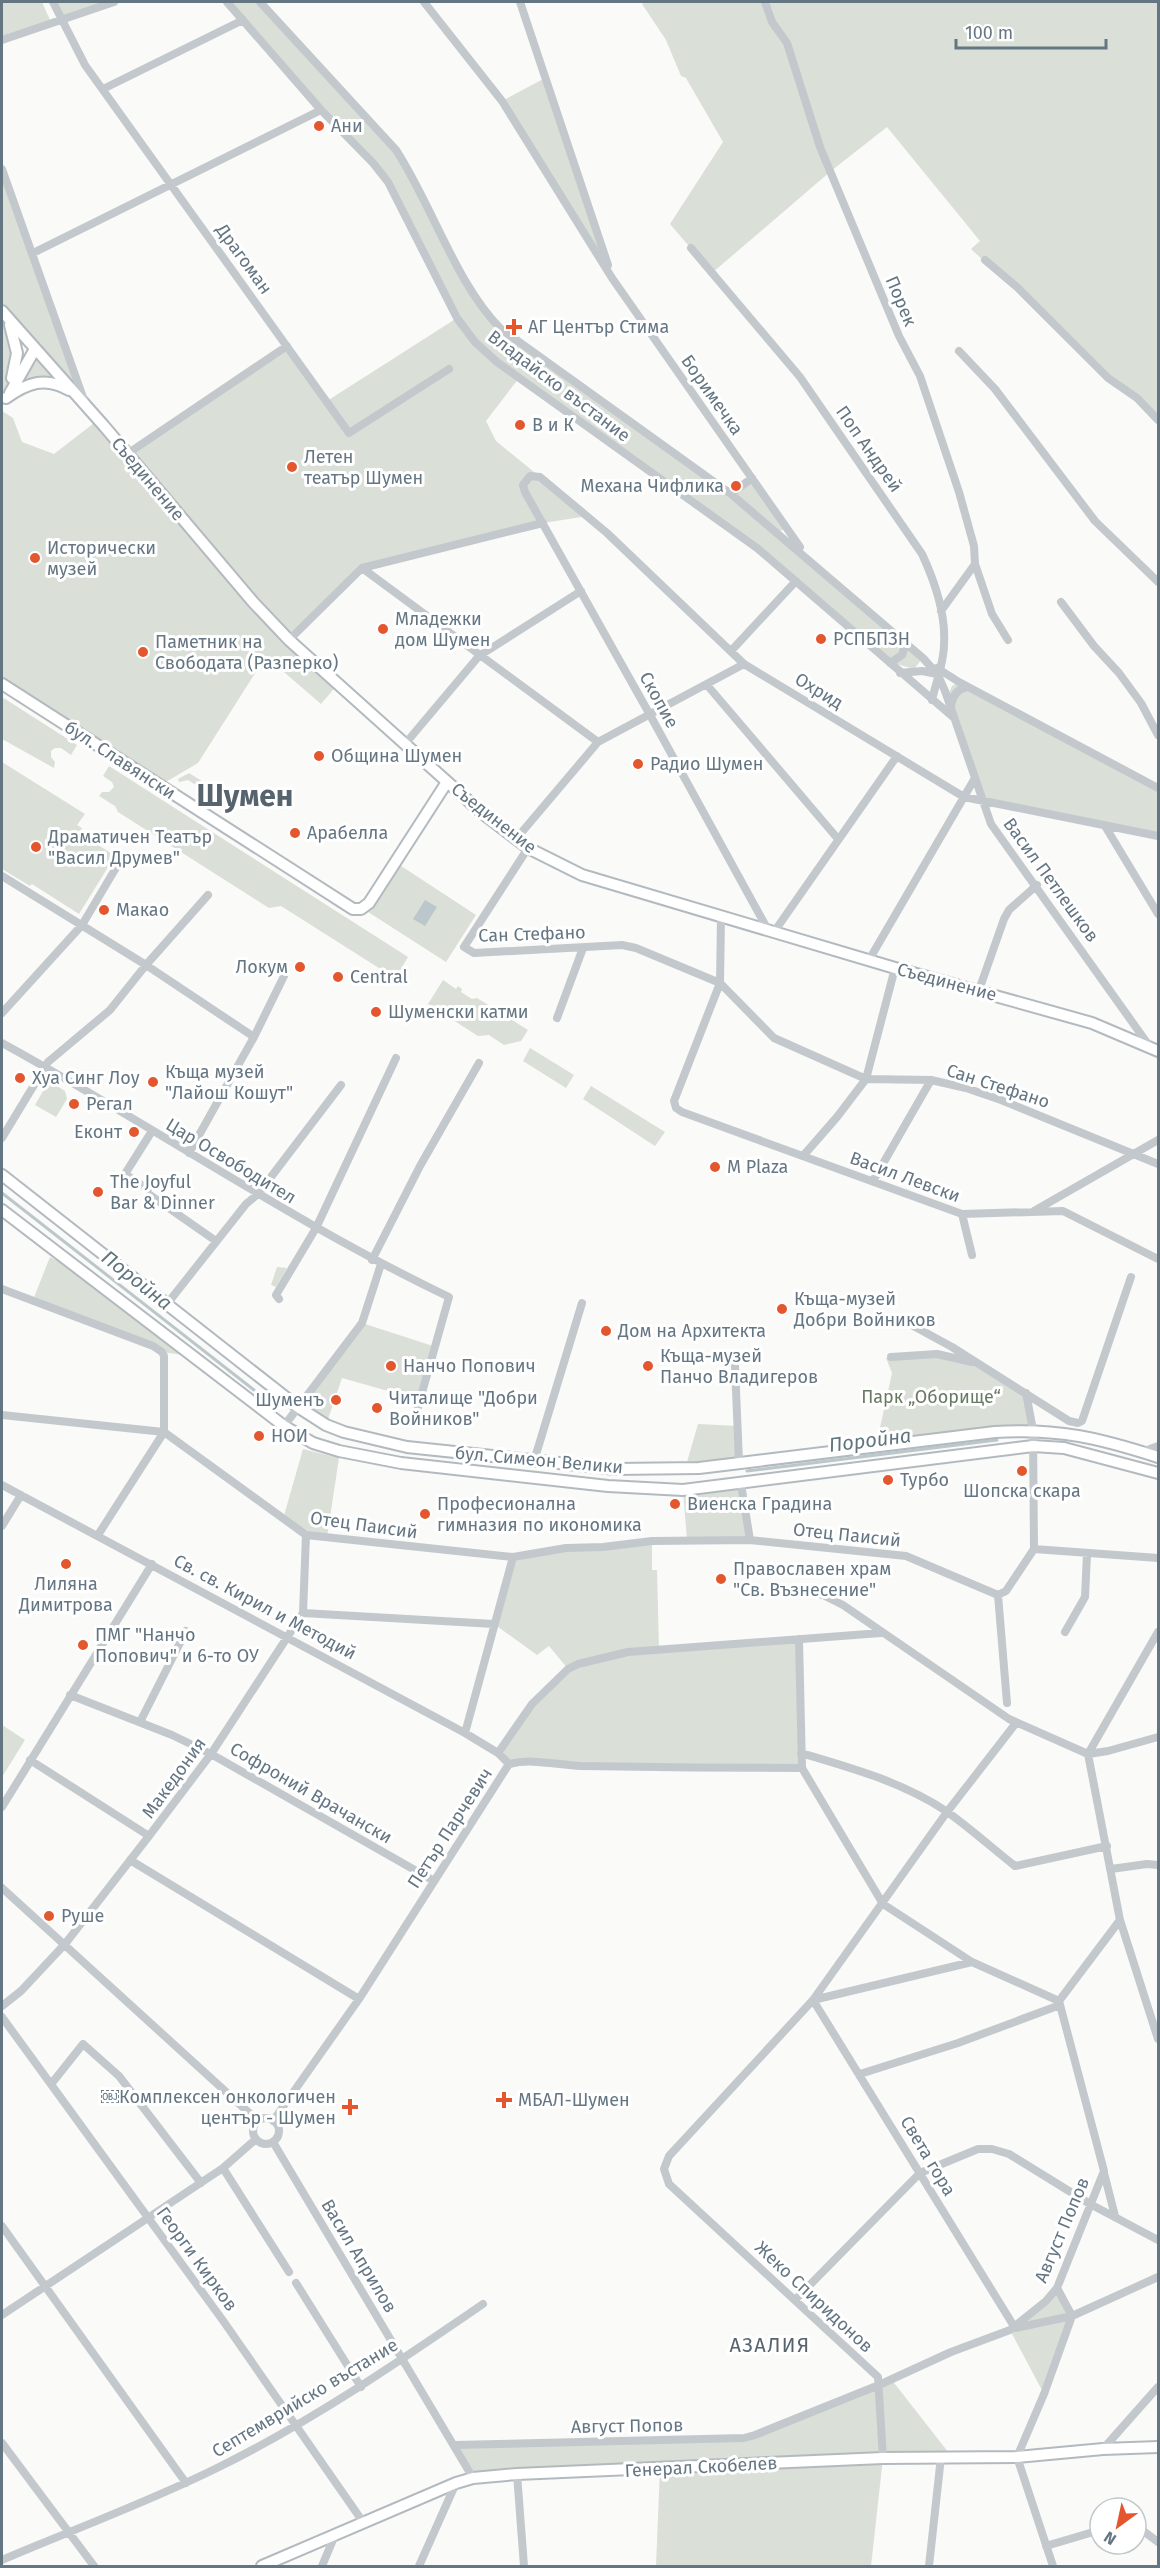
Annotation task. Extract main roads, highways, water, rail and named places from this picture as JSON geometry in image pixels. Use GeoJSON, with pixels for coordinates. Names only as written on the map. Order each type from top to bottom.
{"type":"FeatureCollection","features":[{"type":"Feature","properties":{"kind":"waterway","name":"Поройна"},"geometry":{"type":"LineString","coordinates":[[2,1193],[254,1390]]}},
{"type":"Feature","properties":{"kind":"waterway","name":"Поройна"},"geometry":{"type":"LineString","coordinates":[[747,1471],[997,1440]]}},
{"type":"Feature","properties":{"kind":"place","name":"Ани"},"geometry":{"type":"Point","coordinates":[319,126]}},
{"type":"Feature","properties":{"kind":"place","name":"АГ Център Стима"},"geometry":{"type":"Point","coordinates":[514,327]}},
{"type":"Feature","properties":{"kind":"place","name":"В и К"},"geometry":{"type":"Point","coordinates":[520,425]}},
{"type":"Feature","properties":{"kind":"place","name":"Летен театър Шумен"},"geometry":{"type":"Point","coordinates":[292,467]}},
{"type":"Feature","properties":{"kind":"place","name":"Механа Чифлика"},"geometry":{"type":"Point","coordinates":[736,486]}},
{"type":"Feature","properties":{"kind":"place","name":"Исторически музей"},"geometry":{"type":"Point","coordinates":[35,558]}},
{"type":"Feature","properties":{"kind":"place","name":"Младежки дом Шумен"},"geometry":{"type":"Point","coordinates":[383,629]}},
{"type":"Feature","properties":{"kind":"place","name":"РСПБПЗН"},"geometry":{"type":"Point","coordinates":[821,639]}},
{"type":"Feature","properties":{"kind":"place","name":"Паметник на Свободата (Разперко)"},"geometry":{"type":"Point","coordinates":[143,652]}},
{"type":"Feature","properties":{"kind":"place","name":"Община Шумен"},"geometry":{"type":"Point","coordinates":[319,756]}},
{"type":"Feature","properties":{"kind":"place","name":"Радио Шумен"},"geometry":{"type":"Point","coordinates":[638,764]}},
{"type":"Feature","properties":{"kind":"place","name":"Арабелла"},"geometry":{"type":"Point","coordinates":[295,833]}},
{"type":"Feature","properties":{"kind":"place","name":"Драматичен Театър \"Васил Друмев\""},"geometry":{"type":"Point","coordinates":[36,847]}},
{"type":"Feature","properties":{"kind":"place","name":"Макао"},"geometry":{"type":"Point","coordinates":[104,910]}},
{"type":"Feature","properties":{"kind":"place","name":"Локум"},"geometry":{"type":"Point","coordinates":[300,967]}},
{"type":"Feature","properties":{"kind":"place","name":"Central"},"geometry":{"type":"Point","coordinates":[338,977]}},
{"type":"Feature","properties":{"kind":"place","name":"Шуменски катми"},"geometry":{"type":"Point","coordinates":[376,1012]}},
{"type":"Feature","properties":{"kind":"place","name":"Хуа Синг Лоу"},"geometry":{"type":"Point","coordinates":[20,1078]}},
{"type":"Feature","properties":{"kind":"place","name":"Къща музей \"Лайош Кошут\""},"geometry":{"type":"Point","coordinates":[153,1082]}},
{"type":"Feature","properties":{"kind":"place","name":"Регал"},"geometry":{"type":"Point","coordinates":[74,1104]}},
{"type":"Feature","properties":{"kind":"place","name":"Еконт"},"geometry":{"type":"Point","coordinates":[134,1132]}},
{"type":"Feature","properties":{"kind":"place","name":"M Plaza"},"geometry":{"type":"Point","coordinates":[715,1167]}},
{"type":"Feature","properties":{"kind":"place","name":"The Joyful Bar & Dinner"},"geometry":{"type":"Point","coordinates":[98,1192]}},
{"type":"Feature","properties":{"kind":"place","name":"Къща-музей Добри Войников"},"geometry":{"type":"Point","coordinates":[782,1309]}},
{"type":"Feature","properties":{"kind":"place","name":"Дом на Архитекта"},"geometry":{"type":"Point","coordinates":[606,1331]}},
{"type":"Feature","properties":{"kind":"place","name":"Нанчо Попович"},"geometry":{"type":"Point","coordinates":[391,1366]}},
{"type":"Feature","properties":{"kind":"place","name":"Къща-музей Панчо Владигеров"},"geometry":{"type":"Point","coordinates":[648,1366]}},
{"type":"Feature","properties":{"kind":"place","name":"Шуменъ"},"geometry":{"type":"Point","coordinates":[336,1400]}},
{"type":"Feature","properties":{"kind":"place","name":"Читалище \"Добри Войников\""},"geometry":{"type":"Point","coordinates":[377,1408]}},
{"type":"Feature","properties":{"kind":"place","name":"НОИ"},"geometry":{"type":"Point","coordinates":[259,1436]}},
{"type":"Feature","properties":{"kind":"place","name":"Шопска скара"},"geometry":{"type":"Point","coordinates":[1022,1471]}},
{"type":"Feature","properties":{"kind":"place","name":"Турбо"},"geometry":{"type":"Point","coordinates":[888,1480]}},
{"type":"Feature","properties":{"kind":"place","name":"Виенска Градина"},"geometry":{"type":"Point","coordinates":[675,1504]}},
{"type":"Feature","properties":{"kind":"place","name":"Професионална гимназия по икономика"},"geometry":{"type":"Point","coordinates":[425,1514]}},
{"type":"Feature","properties":{"kind":"place","name":"Лиляна Димитрова"},"geometry":{"type":"Point","coordinates":[66,1564]}},
{"type":"Feature","properties":{"kind":"place","name":"Православен храм \"Св. Възнесение\""},"geometry":{"type":"Point","coordinates":[721,1579]}},
{"type":"Feature","properties":{"kind":"place","name":"ПМГ \"Нанчо Попович\" и 6-то ОУ"},"geometry":{"type":"Point","coordinates":[83,1645]}},
{"type":"Feature","properties":{"kind":"place","name":"Руше"},"geometry":{"type":"Point","coordinates":[49,1916]}},
{"type":"Feature","properties":{"kind":"place","name":"МБАЛ-Шумен"},"geometry":{"type":"Point","coordinates":[504,2100]}},
{"type":"Feature","properties":{"kind":"place","name":"￼Комплексен онкологичен център - Шумен"},"geometry":{"type":"Point","coordinates":[350,2107]}},
{"type":"Feature","properties":{"kind":"district","name":"Шумен"},"geometry":{"type":"Point","coordinates":[245,796]}},
{"type":"Feature","properties":{"kind":"district","name":"АЗАЛИЯ"},"geometry":{"type":"Point","coordinates":[770,2345]}},
{"type":"Feature","properties":{"kind":"park label","name":"Парк „Оборище“"},"geometry":{"type":"Point","coordinates":[931,1397]}}]}
